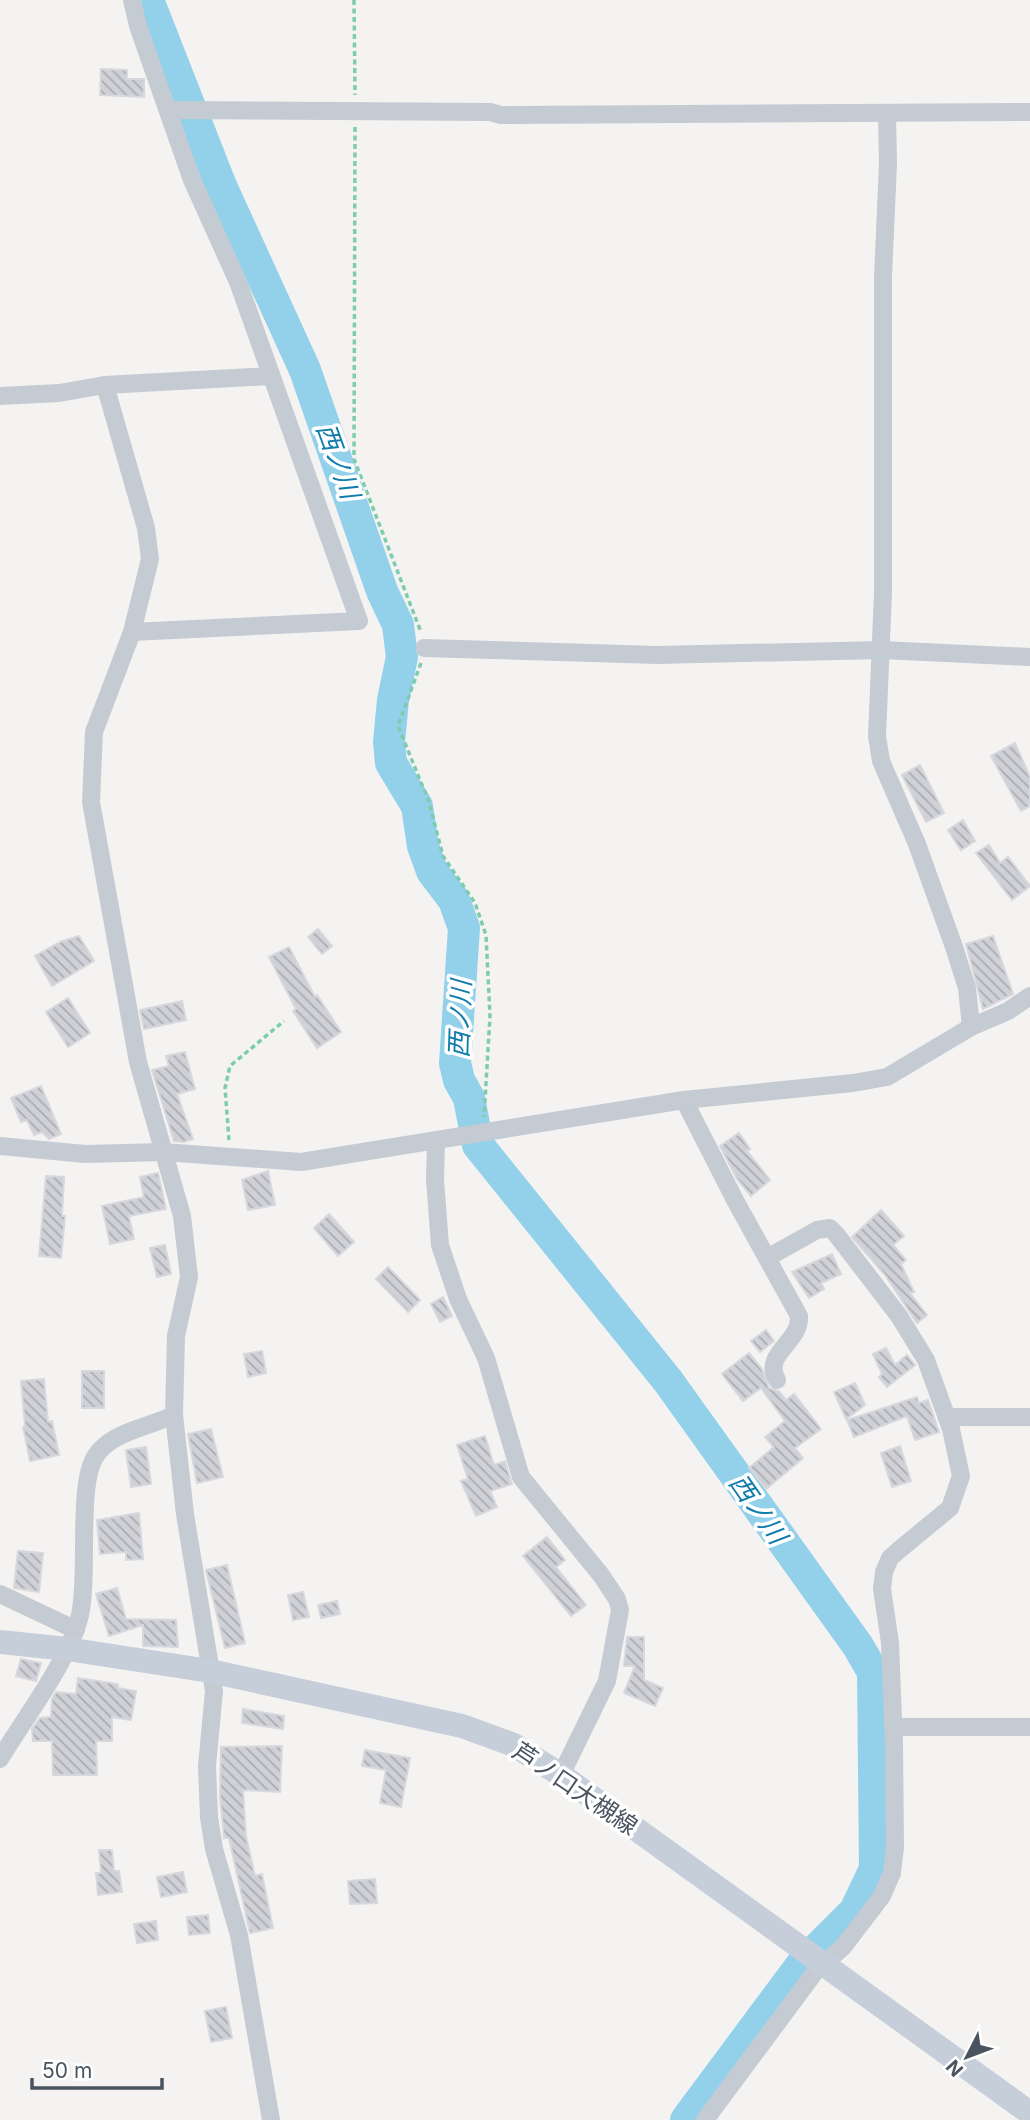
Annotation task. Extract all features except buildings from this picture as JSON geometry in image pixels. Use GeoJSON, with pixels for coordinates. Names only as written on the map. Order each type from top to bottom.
{"type":"FeatureCollection","features":[{"type":"Feature","properties":{"kind":"main road","name":"芦ノ口大槻線"},"geometry":{"type":"LineString","coordinates":[[0,1642],[71,1639],[488,1733],[514,1745],[561,1775],[1030,2113]]}},
{"type":"Feature","properties":{"kind":"street"},"geometry":{"type":"LineString","coordinates":[[132,0],[138,26],[170,110],[192,180],[239,282],[359,621],[132,632]]}},
{"type":"Feature","properties":{"kind":"street"},"geometry":{"type":"LineString","coordinates":[[170,110],[355,109],[501,115],[1030,112]]}},
{"type":"Feature","properties":{"kind":"street"},"geometry":{"type":"LineString","coordinates":[[887,113],[882,650],[877,736],[881,761],[936,892],[967,988],[971,1027]]}},
{"type":"Feature","properties":{"kind":"street"},"geometry":{"type":"LineString","coordinates":[[0,396],[60,393],[105,385],[271,376]]}},
{"type":"Feature","properties":{"kind":"street"},"geometry":{"type":"LineString","coordinates":[[105,385],[148,544],[148,575],[132,632],[94,732],[90,802],[126,1003],[163,1152],[182,1216],[189,1277],[176,1336],[174,1415],[183,1501],[214,1691],[207,1766],[209,1817],[214,1849],[239,1935],[271,2120]]}},
{"type":"Feature","properties":{"kind":"street"},"geometry":{"type":"LineString","coordinates":[[424,648],[657,655],[882,650],[1030,657]]}},
{"type":"Feature","properties":{"kind":"street"},"geometry":{"type":"LineString","coordinates":[[0,1146],[85,1154],[163,1152],[300,1162],[684,1100],[887,1077],[971,1027],[1009,1011],[1030,996]]}},
{"type":"Feature","properties":{"kind":"street"},"geometry":{"type":"LineString","coordinates":[[684,1100],[797,1310],[800,1324],[772,1360],[771,1367],[777,1380]]}},
{"type":"Feature","properties":{"kind":"street"},"geometry":{"type":"LineString","coordinates":[[436,1142],[435,1180],[440,1245],[458,1299],[486,1358],[521,1477],[601,1575],[617,1599],[620,1610],[607,1681],[561,1775]]}},
{"type":"Feature","properties":{"kind":"street"},"geometry":{"type":"LineString","coordinates":[[705,2120],[822,1965],[843,1947],[882,1896],[892,1873],[895,1847],[890,1643],[882,1589],[884,1572],[890,1558],[950,1508],[958,1490],[958,1453],[926,1360],[915,1339],[831,1228],[817,1230],[767,1258]]}},
{"type":"Feature","properties":{"kind":"street"},"geometry":{"type":"LineString","coordinates":[[0,1759],[71,1639],[84,1596],[86,1486],[92,1462],[111,1440],[174,1415]]}},
{"type":"Feature","properties":{"kind":"street"},"geometry":{"type":"LineString","coordinates":[[947,1417],[1030,1417]]}},
{"type":"Feature","properties":{"kind":"street"},"geometry":{"type":"LineString","coordinates":[[0,1594],[71,1639]]}},
{"type":"Feature","properties":{"kind":"street"},"geometry":{"type":"LineString","coordinates":[[892,1727],[1030,1727]]}},
{"type":"Feature","properties":{"kind":"path"},"geometry":{"type":"LineString","coordinates":[[354,0],[354,460],[408,594],[424,648],[419,671],[398,726],[429,802],[443,856],[475,903],[486,936],[491,1016],[475,1135]]}},
{"type":"Feature","properties":{"kind":"path"},"geometry":{"type":"LineString","coordinates":[[231,1156],[225,1088],[230,1066],[284,1021]]}},
{"type":"Feature","properties":{"kind":"waterway","name":"西ノ川"},"geometry":{"type":"LineString","coordinates":[[148,0],[221,186],[305,370],[382,591],[398,625],[402,657],[393,700],[389,742],[391,763],[417,806],[423,846],[432,871],[454,900],[464,928],[455,1063],[459,1080],[469,1098],[478,1145],[668,1381],[858,1646],[873,1672],[875,1869],[855,1911],[816,1950]]}},
{"type":"Feature","properties":{"kind":"waterway","name":"西ノ川"},"geometry":{"type":"LineString","coordinates":[[686,2120],[802,1964]]}}]}
